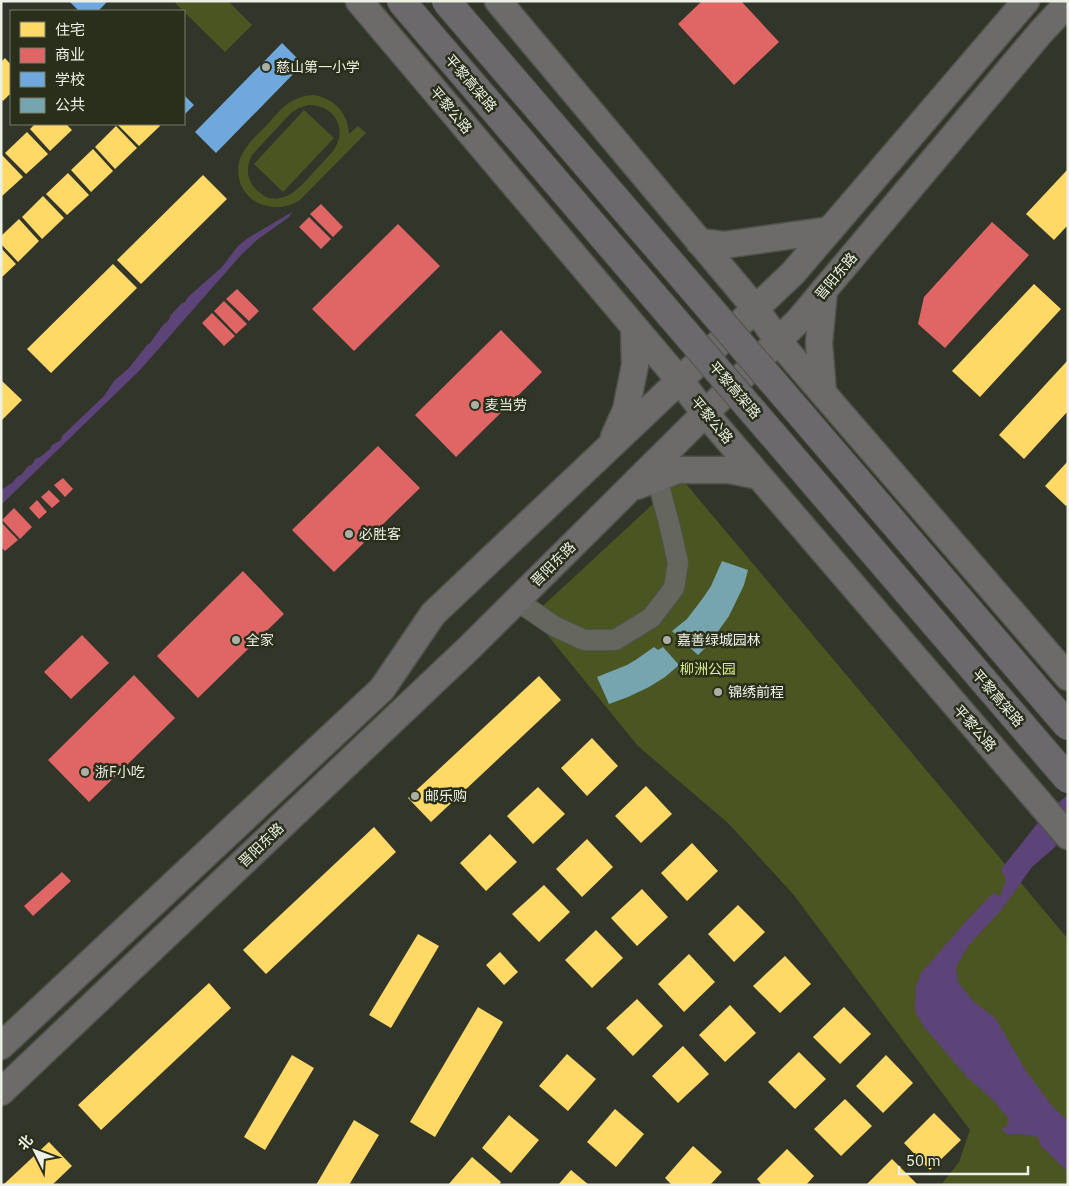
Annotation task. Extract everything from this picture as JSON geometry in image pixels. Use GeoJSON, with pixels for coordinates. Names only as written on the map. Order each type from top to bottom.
{"type":"FeatureCollection","features":[{"type":"Feature","properties":{"kind":"highway","name":"平黎高架路"},"geometry":{"type":"LineString","coordinates":[[401,1],[1068,779]]}},
{"type":"Feature","properties":{"kind":"highway"},"geometry":{"type":"LineString","coordinates":[[446,1],[1068,726]]}},
{"type":"Feature","properties":{"kind":"main road","name":"平黎公路"},"geometry":{"type":"LineString","coordinates":[[359,1],[705,413],[1068,836]]}},
{"type":"Feature","properties":{"kind":"main road"},"geometry":{"type":"LineString","coordinates":[[498,1],[756,309],[778,341],[1068,677]]}},
{"type":"Feature","properties":{"kind":"main road","name":"晋阳东路"},"geometry":{"type":"LineString","coordinates":[[1,1092],[455,660],[799,320],[1041,32],[1068,3]]}},
{"type":"Feature","properties":{"kind":"main road"},"geometry":{"type":"LineString","coordinates":[[1,1046],[382,689],[433,614],[793,273],[1022,6]]}},
{"type":"Feature","properties":{"kind":"main road"},"geometry":{"type":"LineString","coordinates":[[699,242],[724,245],[830,230]]}},
{"type":"Feature","properties":{"kind":"main road"},"geometry":{"type":"LineString","coordinates":[[823,393],[819,343],[824,290]]}},
{"type":"Feature","properties":{"kind":"main road"},"geometry":{"type":"LineString","coordinates":[[609,447],[626,410],[635,365],[634,327]]}},
{"type":"Feature","properties":{"kind":"main road"},"geometry":{"type":"LineString","coordinates":[[629,488],[678,470],[729,470],[759,476]]}},
{"type":"Feature","properties":{"kind":"lane"},"geometry":{"type":"LineString","coordinates":[[516,600],[554,626],[584,640],[615,640],[651,618],[674,588],[678,563],[657,478]]}},
{"type":"Feature","properties":{"kind":"green space"},"geometry":{"type":"Polygon","coordinates":[[[177,1],[228,1],[252,25],[225,52],[185,13],[185,10],[182,10],[175,3],[177,1]]]}},
{"type":"Feature","properties":{"kind":"green space"},"geometry":{"type":"Polygon","coordinates":[[[314,95],[328,100],[339,108],[346,120],[349,134],[358,126],[366,133],[300,200],[277,207],[266,206],[256,202],[247,195],[241,186],[238,175],[239,162],[242,155],[252,140],[284,106],[297,98],[314,95]],[[308,105],[291,113],[252,155],[248,166],[250,181],[266,197],[280,198],[292,193],[303,184],[338,143],[339,127],[336,119],[332,113],[317,106],[308,105]]]}},
{"type":"Feature","properties":{"kind":"green space"},"geometry":{"type":"Polygon","coordinates":[[[304,110],[334,138],[283,192],[254,164],[304,110]]]}},
{"type":"Feature","properties":{"kind":"green space","name":"柳洲公园"},"geometry":{"type":"Polygon","coordinates":[[[681,478],[1068,939],[1068,1185],[941,1185],[959,1162],[970,1130],[793,894],[728,823],[638,746],[532,616],[681,478]]]}},
{"type":"Feature","properties":{"kind":"shaded area"},"geometry":{"type":"Polygon","coordinates":[[[292,212],[289,217],[257,240],[241,255],[140,370],[1,505],[1,490],[12,483],[28,466],[32,465],[35,459],[61,440],[62,436],[104,396],[114,381],[129,368],[169,320],[170,316],[222,267],[238,246],[292,212]]]}},
{"type":"Feature","properties":{"kind":"shaded area"},"geometry":{"type":"Polygon","coordinates":[[[1068,795],[1068,832],[1054,848],[1032,867],[1002,909],[968,946],[956,967],[958,982],[973,1001],[996,1019],[1026,1071],[1052,1106],[1068,1121],[1068,1172],[1040,1145],[1038,1137],[1018,1134],[1008,1135],[1000,1127],[1006,1128],[1009,1119],[992,1099],[967,1077],[924,1027],[916,1013],[915,1005],[916,987],[921,973],[993,893],[1000,896],[1006,880],[1001,869],[1037,824],[1054,806],[1068,795]]]}},
{"type":"Feature","properties":{"kind":"building: 住宅"},"geometry":{"type":"Polygon","coordinates":[[[5,58],[10,64],[10,94],[3,101],[1,98],[1,62],[5,58]]]}},
{"type":"Feature","properties":{"kind":"building: 住宅"},"geometry":{"type":"Polygon","coordinates":[[[34,125],[67,125],[72,130],[50,151],[30,129],[34,125]]]}},
{"type":"Feature","properties":{"kind":"building: 住宅"},"geometry":{"type":"Polygon","coordinates":[[[118,125],[160,125],[139,146],[118,125]]]}},
{"type":"Feature","properties":{"kind":"building: 住宅"},"geometry":{"type":"Polygon","coordinates":[[[116,126],[137,148],[115,169],[95,147],[116,126]]]}},
{"type":"Feature","properties":{"kind":"building: 住宅"},"geometry":{"type":"Polygon","coordinates":[[[27,132],[48,154],[26,174],[5,153],[27,132]]]}},
{"type":"Feature","properties":{"kind":"building: 住宅"},"geometry":{"type":"Polygon","coordinates":[[[93,149],[113,171],[91,192],[71,170],[93,149]]]}},
{"type":"Feature","properties":{"kind":"building: 住宅"},"geometry":{"type":"Polygon","coordinates":[[[1,156],[23,177],[1,197],[1,156]]]}},
{"type":"Feature","properties":{"kind":"building: 住宅"},"geometry":{"type":"Polygon","coordinates":[[[1068,169],[1068,225],[1054,240],[1026,214],[1068,169]]]}},
{"type":"Feature","properties":{"kind":"building: 住宅"},"geometry":{"type":"Polygon","coordinates":[[[68,173],[89,195],[67,215],[46,194],[68,173]]]}},
{"type":"Feature","properties":{"kind":"building: 住宅"},"geometry":{"type":"Polygon","coordinates":[[[203,175],[227,199],[141,284],[117,260],[203,175]]]}},
{"type":"Feature","properties":{"kind":"building: 住宅"},"geometry":{"type":"Polygon","coordinates":[[[43,196],[64,218],[42,239],[22,217],[43,196]]]}},
{"type":"Feature","properties":{"kind":"building: 住宅"},"geometry":{"type":"Polygon","coordinates":[[[19,219],[39,241],[18,262],[1,244],[1,236],[19,219]]]}},
{"type":"Feature","properties":{"kind":"building: 住宅"},"geometry":{"type":"Polygon","coordinates":[[[1,248],[16,264],[1,278],[1,248]]]}},
{"type":"Feature","properties":{"kind":"building: 住宅"},"geometry":{"type":"Polygon","coordinates":[[[113,264],[137,288],[51,373],[27,349],[113,264]]]}},
{"type":"Feature","properties":{"kind":"building: 住宅"},"geometry":{"type":"Polygon","coordinates":[[[1034,284],[1061,309],[980,397],[952,371],[1034,284]]]}},
{"type":"Feature","properties":{"kind":"building: 住宅"},"geometry":{"type":"Polygon","coordinates":[[[1068,360],[1068,411],[1024,459],[999,435],[1068,360]]]}},
{"type":"Feature","properties":{"kind":"building: 住宅"},"geometry":{"type":"Polygon","coordinates":[[[1,380],[22,400],[1,421],[1,380]]]}},
{"type":"Feature","properties":{"kind":"building: 住宅"},"geometry":{"type":"Polygon","coordinates":[[[1068,461],[1068,504],[1066,506],[1045,486],[1068,461]]]}},
{"type":"Feature","properties":{"kind":"building: 住宅"},"geometry":{"type":"Polygon","coordinates":[[[539,676],[561,700],[431,822],[408,798],[539,676]]]}},
{"type":"Feature","properties":{"kind":"building: 住宅"},"geometry":{"type":"Polygon","coordinates":[[[592,738],[618,766],[587,796],[561,768],[592,738]]]}},
{"type":"Feature","properties":{"kind":"building: 住宅"},"geometry":{"type":"Polygon","coordinates":[[[646,786],[672,814],[641,843],[615,816],[646,786]]]}},
{"type":"Feature","properties":{"kind":"building: 住宅"},"geometry":{"type":"Polygon","coordinates":[[[538,787],[565,814],[533,844],[507,816],[538,787]]]}},
{"type":"Feature","properties":{"kind":"building: 住宅"},"geometry":{"type":"Polygon","coordinates":[[[374,827],[396,852],[266,974],[243,950],[374,827]]]}},
{"type":"Feature","properties":{"kind":"building: 住宅"},"geometry":{"type":"Polygon","coordinates":[[[490,834],[517,862],[486,891],[460,863],[490,834]]]}},
{"type":"Feature","properties":{"kind":"building: 住宅"},"geometry":{"type":"Polygon","coordinates":[[[587,839],[613,867],[582,897],[556,869],[587,839]]]}},
{"type":"Feature","properties":{"kind":"building: 住宅"},"geometry":{"type":"Polygon","coordinates":[[[692,843],[718,871],[687,901],[661,873],[692,843]]]}},
{"type":"Feature","properties":{"kind":"building: 住宅"},"geometry":{"type":"Polygon","coordinates":[[[544,885],[570,912],[539,942],[512,914],[544,885]]]}},
{"type":"Feature","properties":{"kind":"building: 住宅"},"geometry":{"type":"Polygon","coordinates":[[[642,889],[668,917],[637,946],[611,918],[642,889]]]}},
{"type":"Feature","properties":{"kind":"building: 住宅"},"geometry":{"type":"Polygon","coordinates":[[[738,905],[765,932],[734,962],[708,934],[738,905]]]}},
{"type":"Feature","properties":{"kind":"building: 住宅"},"geometry":{"type":"Polygon","coordinates":[[[596,930],[623,958],[592,988],[565,960],[596,930]]]}},
{"type":"Feature","properties":{"kind":"building: 住宅"},"geometry":{"type":"Polygon","coordinates":[[[418,934],[439,946],[391,1028],[369,1015],[418,934]]]}},
{"type":"Feature","properties":{"kind":"building: 住宅"},"geometry":{"type":"Polygon","coordinates":[[[500,952],[518,972],[504,985],[486,965],[500,952]]]}},
{"type":"Feature","properties":{"kind":"building: 住宅"},"geometry":{"type":"Polygon","coordinates":[[[689,954],[715,982],[684,1012],[658,984],[689,954]]]}},
{"type":"Feature","properties":{"kind":"building: 住宅"},"geometry":{"type":"Polygon","coordinates":[[[785,956],[811,984],[780,1013],[753,986],[785,956]]]}},
{"type":"Feature","properties":{"kind":"building: 住宅"},"geometry":{"type":"Polygon","coordinates":[[[209,983],[231,1008],[101,1130],[78,1105],[209,983]]]}},
{"type":"Feature","properties":{"kind":"building: 住宅"},"geometry":{"type":"Polygon","coordinates":[[[637,999],[663,1026],[633,1056],[606,1028],[637,999]]]}},
{"type":"Feature","properties":{"kind":"building: 住宅"},"geometry":{"type":"Polygon","coordinates":[[[730,1005],[756,1033],[725,1062],[699,1035],[730,1005]]]}},
{"type":"Feature","properties":{"kind":"building: 住宅"},"geometry":{"type":"Polygon","coordinates":[[[478,1007],[503,1022],[435,1137],[410,1122],[478,1007]]]}},
{"type":"Feature","properties":{"kind":"building: 住宅"},"geometry":{"type":"Polygon","coordinates":[[[844,1007],[871,1034],[840,1064],[813,1037],[844,1007]]]}},
{"type":"Feature","properties":{"kind":"building: 住宅"},"geometry":{"type":"Polygon","coordinates":[[[683,1046],[709,1074],[678,1103],[652,1076],[683,1046]]]}},
{"type":"Feature","properties":{"kind":"building: 住宅"},"geometry":{"type":"Polygon","coordinates":[[[799,1052],[826,1079],[795,1109],[768,1082],[799,1052]]]}},
{"type":"Feature","properties":{"kind":"building: 住宅"},"geometry":{"type":"Polygon","coordinates":[[[567,1054],[596,1079],[568,1111],[539,1086],[567,1054]]]}},
{"type":"Feature","properties":{"kind":"building: 住宅"},"geometry":{"type":"Polygon","coordinates":[[[292,1055],[314,1068],[265,1150],[244,1137],[292,1055]]]}},
{"type":"Feature","properties":{"kind":"building: 住宅"},"geometry":{"type":"Polygon","coordinates":[[[886,1055],[913,1083],[883,1113],[856,1086],[886,1055]]]}},
{"type":"Feature","properties":{"kind":"building: 住宅"},"geometry":{"type":"Polygon","coordinates":[[[845,1099],[872,1126],[841,1156],[814,1129],[845,1099]]]}},
{"type":"Feature","properties":{"kind":"building: 住宅"},"geometry":{"type":"Polygon","coordinates":[[[615,1109],[644,1134],[616,1167],[587,1142],[615,1109]]]}},
{"type":"Feature","properties":{"kind":"building: 住宅"},"geometry":{"type":"Polygon","coordinates":[[[934,1113],[961,1140],[930,1170],[904,1143],[934,1113]]]}},
{"type":"Feature","properties":{"kind":"building: 住宅"},"geometry":{"type":"Polygon","coordinates":[[[509,1115],[539,1140],[511,1173],[482,1148],[509,1115]]]}},
{"type":"Feature","properties":{"kind":"building: 住宅"},"geometry":{"type":"Polygon","coordinates":[[[354,1120],[379,1135],[349,1185],[316,1185],[354,1120]]]}},
{"type":"Feature","properties":{"kind":"building: 住宅"},"geometry":{"type":"Polygon","coordinates":[[[49,1142],[72,1166],[52,1185],[3,1185],[49,1142]]]}},
{"type":"Feature","properties":{"kind":"building: 住宅"},"geometry":{"type":"Polygon","coordinates":[[[693,1146],[722,1172],[710,1185],[672,1185],[665,1178],[693,1146]]]}},
{"type":"Feature","properties":{"kind":"building: 住宅"},"geometry":{"type":"Polygon","coordinates":[[[787,1149],[814,1176],[806,1185],[762,1185],[757,1179],[787,1149]]]}},
{"type":"Feature","properties":{"kind":"building: 住宅"},"geometry":{"type":"Polygon","coordinates":[[[472,1157],[501,1182],[499,1185],[448,1185],[472,1157]]]}},
{"type":"Feature","properties":{"kind":"building: 住宅"},"geometry":{"type":"Polygon","coordinates":[[[892,1159],[918,1185],[866,1185],[892,1159]]]}},
{"type":"Feature","properties":{"kind":"building: 住宅"},"geometry":{"type":"Polygon","coordinates":[[[571,1170],[589,1185],[558,1185],[571,1170]]]}},
{"type":"Feature","properties":{"kind":"building: 商业"},"geometry":{"type":"Polygon","coordinates":[[[702,1],[741,1],[779,42],[734,85],[678,24],[702,1]]]}},
{"type":"Feature","properties":{"kind":"building: 商业"},"geometry":{"type":"Polygon","coordinates":[[[321,204],[343,227],[333,237],[310,214],[321,204]]]}},
{"type":"Feature","properties":{"kind":"building: 商业"},"geometry":{"type":"Polygon","coordinates":[[[309,217],[331,239],[321,249],[299,227],[309,217]]]}},
{"type":"Feature","properties":{"kind":"building: 商业"},"geometry":{"type":"Polygon","coordinates":[[[992,222],[1029,255],[945,348],[918,324],[924,297],[992,222]]]}},
{"type":"Feature","properties":{"kind":"building: 商业"},"geometry":{"type":"Polygon","coordinates":[[[398,224],[440,266],[354,351],[312,309],[398,224]]]}},
{"type":"Feature","properties":{"kind":"building: 商业"},"geometry":{"type":"Polygon","coordinates":[[[237,289],[259,311],[249,321],[226,299],[237,289]]]}},
{"type":"Feature","properties":{"kind":"building: 商业"},"geometry":{"type":"Polygon","coordinates":[[[224,301],[247,324],[236,334],[214,311],[224,301]]]}},
{"type":"Feature","properties":{"kind":"building: 商业"},"geometry":{"type":"Polygon","coordinates":[[[212,313],[235,336],[224,346],[202,323],[212,313]]]}},
{"type":"Feature","properties":{"kind":"building: 商业"},"geometry":{"type":"Polygon","coordinates":[[[501,330],[542,372],[456,457],[415,415],[501,330]]]}},
{"type":"Feature","properties":{"kind":"building: 商业"},"geometry":{"type":"Polygon","coordinates":[[[378,446],[420,488],[334,572],[292,530],[378,446]]]}},
{"type":"Feature","properties":{"kind":"building: 商业"},"geometry":{"type":"Polygon","coordinates":[[[63,478],[73,489],[65,497],[54,485],[63,478]]]}},
{"type":"Feature","properties":{"kind":"building: 商业"},"geometry":{"type":"Polygon","coordinates":[[[49,490],[60,501],[52,508],[41,497],[49,490]]]}},
{"type":"Feature","properties":{"kind":"building: 商业"},"geometry":{"type":"Polygon","coordinates":[[[37,500],[47,512],[39,519],[29,508],[37,500]]]}},
{"type":"Feature","properties":{"kind":"building: 商业"},"geometry":{"type":"Polygon","coordinates":[[[14,508],[32,527],[20,539],[2,520],[14,508]]]}},
{"type":"Feature","properties":{"kind":"building: 商业"},"geometry":{"type":"Polygon","coordinates":[[[1,522],[18,540],[5,551],[1,547],[1,522]]]}},
{"type":"Feature","properties":{"kind":"building: 商业"},"geometry":{"type":"Polygon","coordinates":[[[243,571],[284,614],[198,698],[157,656],[243,571]]]}},
{"type":"Feature","properties":{"kind":"building: 商业"},"geometry":{"type":"Polygon","coordinates":[[[82,635],[109,663],[71,699],[44,672],[82,635]]]}},
{"type":"Feature","properties":{"kind":"building: 商业"},"geometry":{"type":"Polygon","coordinates":[[[134,675],[175,718],[89,802],[48,760],[134,675]]]}},
{"type":"Feature","properties":{"kind":"building: 商业"},"geometry":{"type":"Polygon","coordinates":[[[62,872],[71,881],[33,916],[24,906],[62,872]]]}},
{"type":"Feature","properties":{"kind":"building: 学校"},"geometry":{"type":"Polygon","coordinates":[[[69,1],[108,1],[99,10],[78,10],[69,1]]]}},
{"type":"Feature","properties":{"kind":"building: 学校"},"geometry":{"type":"Polygon","coordinates":[[[282,43],[303,64],[216,153],[195,132],[282,43]]]}},
{"type":"Feature","properties":{"kind":"building: 学校"},"geometry":{"type":"Polygon","coordinates":[[[185,96],[194,105],[185,114],[185,96]]]}},
{"type":"Feature","properties":{"kind":"building: 公共"},"geometry":{"type":"Polygon","coordinates":[[[722,561],[748,570],[744,585],[729,616],[709,644],[698,655],[672,631],[687,619],[703,598],[711,586],[722,561]]]}},
{"type":"Feature","properties":{"kind":"building: 公共"},"geometry":{"type":"Polygon","coordinates":[[[654,647],[658,650],[663,647],[679,665],[649,687],[609,704],[597,677],[627,665],[654,647]]]}},
{"type":"Feature","properties":{"kind":"place","name":"慈山第一小学"},"geometry":{"type":"Point","coordinates":[266,67]}},
{"type":"Feature","properties":{"kind":"place","name":"麦当劳"},"geometry":{"type":"Point","coordinates":[475,405]}},
{"type":"Feature","properties":{"kind":"place","name":"必胜客"},"geometry":{"type":"Point","coordinates":[349,534]}},
{"type":"Feature","properties":{"kind":"place","name":"全家"},"geometry":{"type":"Point","coordinates":[236,640]}},
{"type":"Feature","properties":{"kind":"place","name":"嘉善绿城园林"},"geometry":{"type":"Point","coordinates":[667,640]}},
{"type":"Feature","properties":{"kind":"place","name":"锦绣前程"},"geometry":{"type":"Point","coordinates":[718,692]}},
{"type":"Feature","properties":{"kind":"place","name":"浙F小吃"},"geometry":{"type":"Point","coordinates":[85,772]}},
{"type":"Feature","properties":{"kind":"place","name":"邮乐购"},"geometry":{"type":"Point","coordinates":[415,796]}}]}
